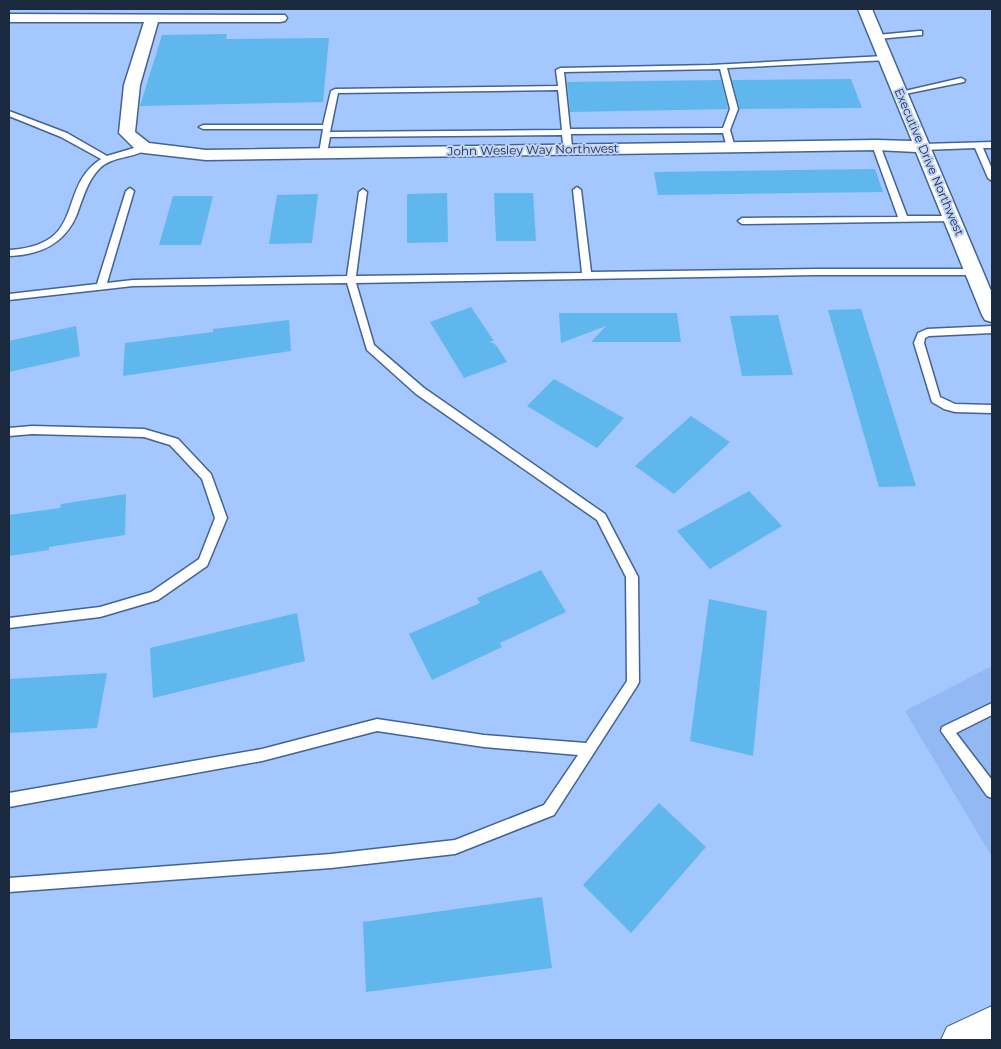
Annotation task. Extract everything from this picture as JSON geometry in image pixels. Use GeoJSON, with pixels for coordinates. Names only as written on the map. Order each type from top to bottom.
{"type":"FeatureCollection","features":[{"type":"Feature","properties":{"kind":"main road"},"geometry":{"type":"LineString","coordinates":[[960,1040],[992,1024]]}},
{"type":"Feature","properties":{"kind":"street","name":"Executive Drive Northwest"},"geometry":{"type":"LineString","coordinates":[[865,9],[992,315]]}},
{"type":"Feature","properties":{"kind":"street"},"geometry":{"type":"LineString","coordinates":[[9,18],[280,18]]}},
{"type":"Feature","properties":{"kind":"street"},"geometry":{"type":"LineString","coordinates":[[144,148],[127,133],[132,85],[152,19]]}},
{"type":"Feature","properties":{"kind":"street","name":"John Wesley Way Northwest"},"geometry":{"type":"LineString","coordinates":[[144,148],[206,155],[876,145],[923,147]]}},
{"type":"Feature","properties":{"kind":"lane"},"geometry":{"type":"LineString","coordinates":[[877,37],[919,33]]}},
{"type":"Feature","properties":{"kind":"lane"},"geometry":{"type":"LineString","coordinates":[[568,150],[560,70],[723,66],[885,58]]}},
{"type":"Feature","properties":{"kind":"lane"},"geometry":{"type":"LineString","coordinates":[[723,66],[734,108],[726,130],[731,147]]}},
{"type":"Feature","properties":{"kind":"lane"},"geometry":{"type":"LineString","coordinates":[[900,93],[962,80]]}},
{"type":"Feature","properties":{"kind":"lane"},"geometry":{"type":"LineString","coordinates":[[324,153],[335,91],[561,88]]}},
{"type":"Feature","properties":{"kind":"lane"},"geometry":{"type":"LineString","coordinates":[[9,114],[64,135],[106,160]]}},
{"type":"Feature","properties":{"kind":"lane"},"geometry":{"type":"LineString","coordinates":[[203,127],[327,131],[565,132],[726,130]]}},
{"type":"Feature","properties":{"kind":"lane"},"geometry":{"type":"LineString","coordinates":[[876,145],[903,219]]}},
{"type":"Feature","properties":{"kind":"lane"},"geometry":{"type":"LineString","coordinates":[[923,147],[992,145]]}},
{"type":"Feature","properties":{"kind":"lane"},"geometry":{"type":"LineString","coordinates":[[978,146],[992,178]]}},
{"type":"Feature","properties":{"kind":"lane"},"geometry":{"type":"LineString","coordinates":[[9,253],[44,247],[62,234],[70,219],[80,190],[96,166],[106,160],[144,148]]}},
{"type":"Feature","properties":{"kind":"lane"},"geometry":{"type":"LineString","coordinates":[[577,190],[587,276]]}},
{"type":"Feature","properties":{"kind":"lane"},"geometry":{"type":"LineString","coordinates":[[101,286],[130,191]]}},
{"type":"Feature","properties":{"kind":"lane"},"geometry":{"type":"LineString","coordinates":[[9,885],[331,861],[454,847],[549,810],[587,749],[633,682],[632,577],[601,517],[420,391],[370,347],[351,280],[363,192]]}},
{"type":"Feature","properties":{"kind":"lane"},"geometry":{"type":"LineString","coordinates":[[742,221],[953,219]]}},
{"type":"Feature","properties":{"kind":"lane"},"geometry":{"type":"LineString","coordinates":[[9,297],[133,283],[974,272]]}},
{"type":"Feature","properties":{"kind":"lane"},"geometry":{"type":"LineString","coordinates":[[992,329],[927,333],[921,336],[919,343],[936,399],[942,405],[950,408],[992,409]]}},
{"type":"Feature","properties":{"kind":"lane"},"geometry":{"type":"LineString","coordinates":[[9,432],[42,430],[144,433],[174,442],[207,477],[221,518],[203,562],[154,596],[100,612],[9,623]]}},
{"type":"Feature","properties":{"kind":"lane"},"geometry":{"type":"LineString","coordinates":[[992,709],[947,731],[992,791]]}},
{"type":"Feature","properties":{"kind":"lane"},"geometry":{"type":"LineString","coordinates":[[9,800],[262,755],[377,725],[484,741],[587,749]]}},
{"type":"Feature","properties":{"kind":"shaded area"},"geometry":{"type":"Polygon","coordinates":[[[992,666],[992,857],[905,711],[992,666]]]}},
{"type":"Feature","properties":{"kind":"building"},"geometry":{"type":"Polygon","coordinates":[[[227,34],[226,39],[329,38],[323,102],[140,106],[162,35],[227,34]]]}},
{"type":"Feature","properties":{"kind":"building"},"geometry":{"type":"Polygon","coordinates":[[[851,79],[862,108],[740,109],[732,80],[851,79]]]}},
{"type":"Feature","properties":{"kind":"building"},"geometry":{"type":"Polygon","coordinates":[[[721,80],[728,109],[570,112],[567,82],[721,80]]]}},
{"type":"Feature","properties":{"kind":"building"},"geometry":{"type":"Polygon","coordinates":[[[875,169],[883,192],[658,195],[654,172],[875,169]]]}},
{"type":"Feature","properties":{"kind":"building"},"geometry":{"type":"Polygon","coordinates":[[[447,193],[448,242],[407,243],[407,194],[447,193]]]}},
{"type":"Feature","properties":{"kind":"building"},"geometry":{"type":"Polygon","coordinates":[[[494,193],[533,193],[536,241],[496,241],[494,193]]]}},
{"type":"Feature","properties":{"kind":"building"},"geometry":{"type":"Polygon","coordinates":[[[318,194],[312,243],[269,244],[277,195],[318,194]]]}},
{"type":"Feature","properties":{"kind":"building"},"geometry":{"type":"Polygon","coordinates":[[[173,196],[213,196],[201,245],[159,245],[173,196]]]}},
{"type":"Feature","properties":{"kind":"building"},"geometry":{"type":"Polygon","coordinates":[[[471,307],[494,341],[489,341],[496,345],[507,362],[464,378],[430,322],[471,307]]]}},
{"type":"Feature","properties":{"kind":"building"},"geometry":{"type":"Polygon","coordinates":[[[861,309],[916,486],[879,487],[828,310],[861,309]]]}},
{"type":"Feature","properties":{"kind":"building"},"geometry":{"type":"Polygon","coordinates":[[[559,313],[677,313],[681,342],[591,342],[606,326],[561,343],[559,313]]]}},
{"type":"Feature","properties":{"kind":"building"},"geometry":{"type":"Polygon","coordinates":[[[778,315],[793,375],[742,376],[730,316],[778,315]]]}},
{"type":"Feature","properties":{"kind":"building"},"geometry":{"type":"Polygon","coordinates":[[[289,320],[291,351],[123,376],[125,343],[213,332],[213,329],[289,320]]]}},
{"type":"Feature","properties":{"kind":"building"},"geometry":{"type":"Polygon","coordinates":[[[76,326],[80,356],[9,372],[9,341],[76,326]]]}},
{"type":"Feature","properties":{"kind":"building"},"geometry":{"type":"Polygon","coordinates":[[[554,379],[624,418],[597,448],[527,406],[554,379]]]}},
{"type":"Feature","properties":{"kind":"building"},"geometry":{"type":"Polygon","coordinates":[[[691,416],[730,442],[674,494],[635,466],[691,416]]]}},
{"type":"Feature","properties":{"kind":"building"},"geometry":{"type":"Polygon","coordinates":[[[749,491],[782,526],[710,569],[677,531],[749,491]]]}},
{"type":"Feature","properties":{"kind":"building"},"geometry":{"type":"Polygon","coordinates":[[[126,494],[125,535],[49,547],[49,550],[9,556],[9,515],[60,508],[61,504],[126,494]]]}},
{"type":"Feature","properties":{"kind":"building"},"geometry":{"type":"Polygon","coordinates":[[[541,570],[566,612],[500,643],[502,647],[432,680],[409,634],[480,603],[477,598],[541,570]]]}},
{"type":"Feature","properties":{"kind":"building"},"geometry":{"type":"Polygon","coordinates":[[[709,599],[767,611],[753,756],[690,741],[709,599]]]}},
{"type":"Feature","properties":{"kind":"building"},"geometry":{"type":"Polygon","coordinates":[[[297,613],[305,661],[153,698],[150,648],[297,613]]]}},
{"type":"Feature","properties":{"kind":"building"},"geometry":{"type":"Polygon","coordinates":[[[107,673],[97,728],[9,733],[9,679],[107,673]]]}},
{"type":"Feature","properties":{"kind":"building"},"geometry":{"type":"Polygon","coordinates":[[[659,803],[706,847],[631,933],[583,885],[659,803]]]}},
{"type":"Feature","properties":{"kind":"building"},"geometry":{"type":"Polygon","coordinates":[[[542,897],[552,968],[366,992],[363,922],[542,897]]]}}]}
